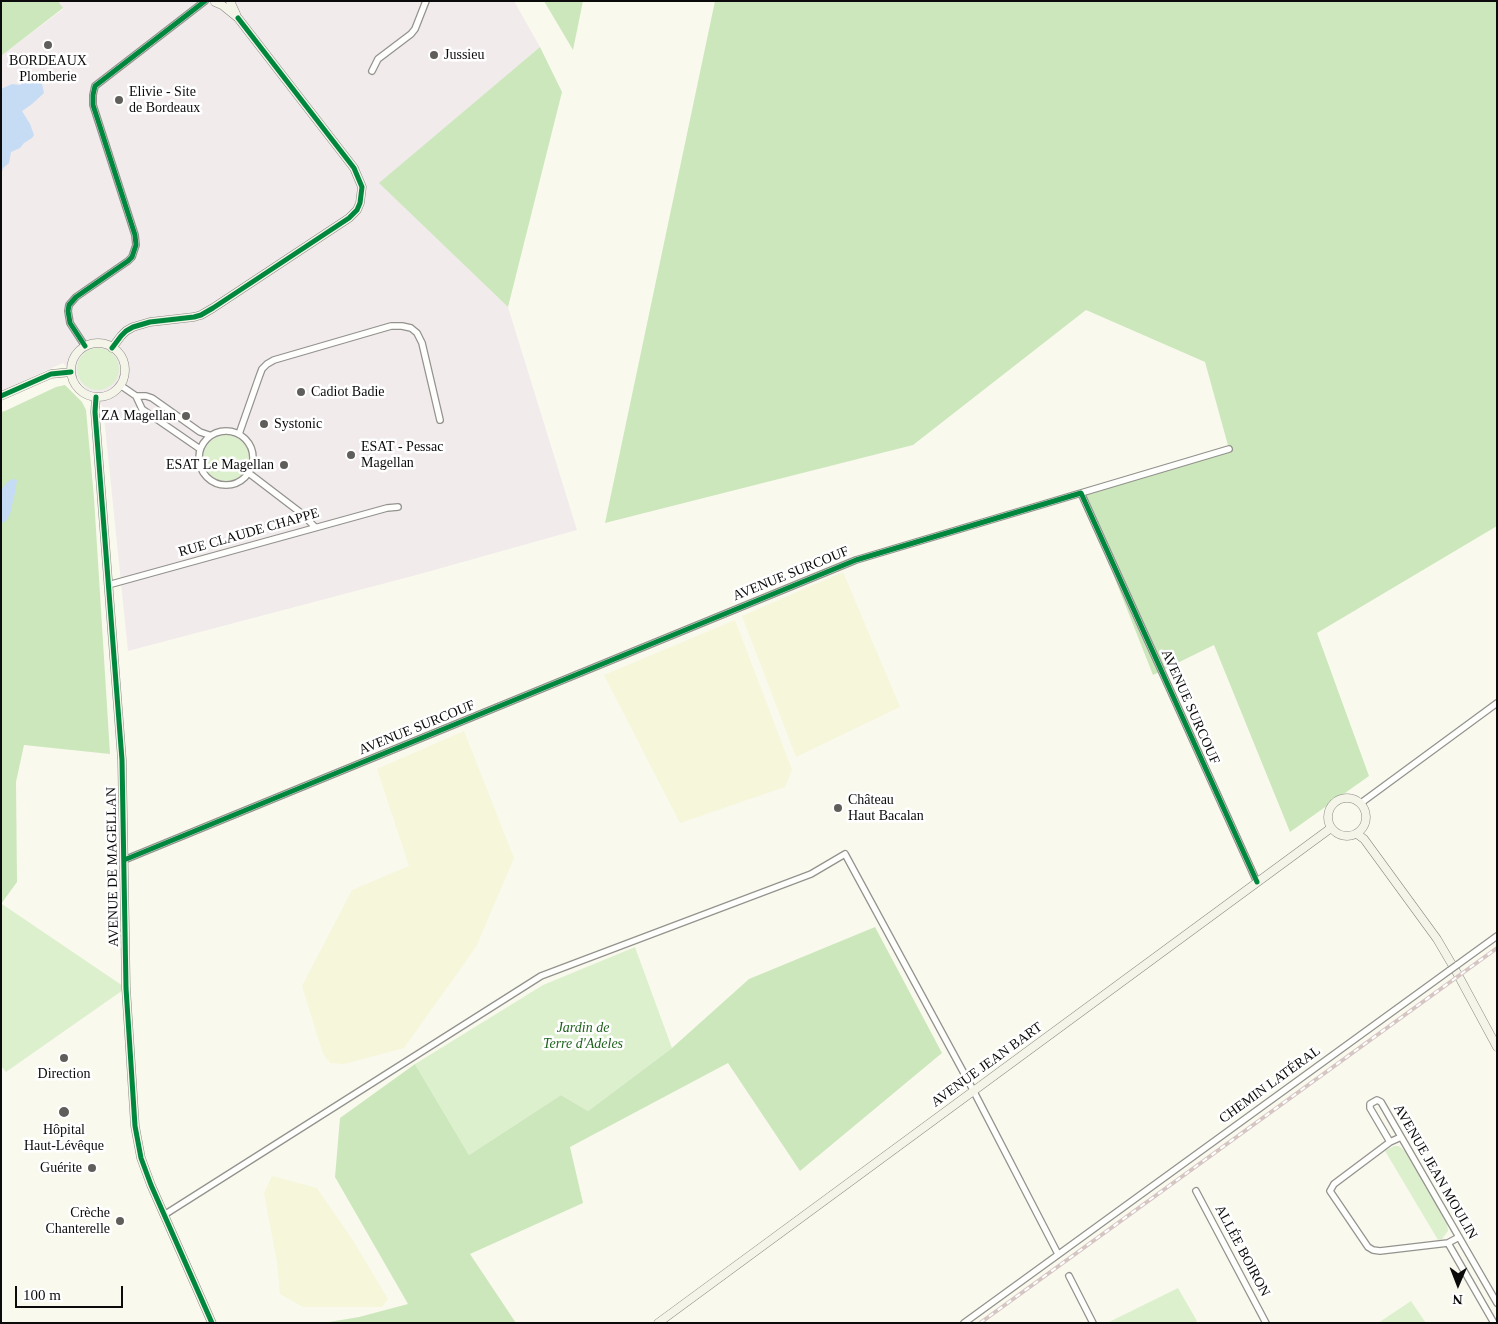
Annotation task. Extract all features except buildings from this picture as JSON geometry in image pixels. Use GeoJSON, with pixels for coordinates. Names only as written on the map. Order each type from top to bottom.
{"type":"FeatureCollection","features":[{"type":"Feature","properties":{"kind":"street"},"geometry":{"type":"LineString","coordinates":[[85,346],[70,323],[69,305],[76,297],[128,262],[136,245],[135,235],[93,105],[93,95],[96,86],[205,1]]}},
{"type":"Feature","properties":{"kind":"street"},"geometry":{"type":"LineString","coordinates":[[112,348],[121,336],[133,327],[150,322],[194,317],[213,308],[349,218],[357,210],[360,203],[362,186],[354,168],[238,18],[230,1]]}},
{"type":"Feature","properties":{"kind":"street"},"geometry":{"type":"LineString","coordinates":[[372,71],[378,59],[411,34],[422,14],[426,1]]}},
{"type":"Feature","properties":{"kind":"street"},"geometry":{"type":"LineString","coordinates":[[217,2],[238,18]]}},
{"type":"Feature","properties":{"kind":"street"},"geometry":{"type":"LineString","coordinates":[[239,434],[258,377],[267,364],[274,360],[391,326],[411,328],[417,333],[422,343],[440,420]]}},
{"type":"Feature","properties":{"kind":"street"},"geometry":{"type":"LineString","coordinates":[[91,344],[105,344],[112,348],[117,350],[124,361],[125,374],[120,386],[110,394],[96,397],[84,393],[75,384],[71,372],[73,360],[85,346],[91,344]]}},
{"type":"Feature","properties":{"kind":"street"},"geometry":{"type":"LineString","coordinates":[[1,396],[51,374],[71,372]]}},
{"type":"Feature","properties":{"kind":"street"},"geometry":{"type":"LineString","coordinates":[[120,386],[136,396],[152,398],[200,432],[209,435]]}},
{"type":"Feature","properties":{"kind":"street"},"geometry":{"type":"LineString","coordinates":[[136,396],[142,409],[200,448]]}},
{"type":"Feature","properties":{"kind":"street","name":"AVENUE DE MAGELLAN"},"geometry":{"type":"LineString","coordinates":[[96,397],[95,412],[122,760],[126,988],[135,1126],[141,1158],[212,1323]]}},
{"type":"Feature","properties":{"kind":"street"},"geometry":{"type":"LineString","coordinates":[[227,431],[239,434],[250,444],[254,457],[250,474],[237,484],[224,486],[210,482],[201,471],[198,458],[200,448],[209,435],[217,432],[227,431]]}},
{"type":"Feature","properties":{"kind":"street"},"geometry":{"type":"LineString","coordinates":[[1081,493],[1229,449]]}},
{"type":"Feature","properties":{"kind":"street"},"geometry":{"type":"LineString","coordinates":[[250,474],[301,513],[315,527]]}},
{"type":"Feature","properties":{"kind":"street","name":"AVENUE SURCOUF"},"geometry":{"type":"LineString","coordinates":[[124,860],[856,560],[1081,493],[1257,882]]}},
{"type":"Feature","properties":{"kind":"street","name":"RUE CLAUDE CHAPPE"},"geometry":{"type":"LineString","coordinates":[[108,585],[315,527],[387,508],[398,507]]}},
{"type":"Feature","properties":{"kind":"street"},"geometry":{"type":"LineString","coordinates":[[1361,802],[1497,703]]}},
{"type":"Feature","properties":{"kind":"street"},"geometry":{"type":"LineString","coordinates":[[1349,797],[1361,802],[1365,807],[1367,819],[1362,830],[1357,834],[1346,836],[1335,832],[1331,828],[1328,816],[1332,804],[1349,797]]}},
{"type":"Feature","properties":{"kind":"street","name":"AVENUE JEAN BART"},"geometry":{"type":"LineString","coordinates":[[658,1323],[1331,828]]}},
{"type":"Feature","properties":{"kind":"street"},"geometry":{"type":"LineString","coordinates":[[1357,834],[1364,839],[1437,939],[1497,1048]]}},
{"type":"Feature","properties":{"kind":"street"},"geometry":{"type":"LineString","coordinates":[[164,1215],[541,976],[811,874],[845,854],[973,1091],[1058,1254]]}},
{"type":"Feature","properties":{"kind":"street","name":"CHEMIN LATÉRAL"},"geometry":{"type":"LineString","coordinates":[[964,1323],[1497,936]]}},
{"type":"Feature","properties":{"kind":"street","name":"AVENUE JEAN MOULIN"},"geometry":{"type":"LineString","coordinates":[[1390,1142],[1370,1108],[1370,1104],[1377,1100],[1381,1102],[1497,1303]]}},
{"type":"Feature","properties":{"kind":"street"},"geometry":{"type":"LineString","coordinates":[[1401,1137],[1390,1142],[1334,1184],[1330,1191],[1368,1247],[1373,1250],[1380,1252],[1448,1243],[1459,1237]]}},
{"type":"Feature","properties":{"kind":"street","name":"ALLÉE BOIRON"},"geometry":{"type":"LineString","coordinates":[[1196,1191],[1266,1323]]}},
{"type":"Feature","properties":{"kind":"street"},"geometry":{"type":"LineString","coordinates":[[1448,1243],[1494,1323]]}},
{"type":"Feature","properties":{"kind":"street"},"geometry":{"type":"LineString","coordinates":[[1069,1276],[1093,1323]]}},
{"type":"Feature","properties":{"kind":"shaded area"},"geometry":{"type":"Polygon","coordinates":[[[58,1],[514,1],[540,47],[380,183],[508,307],[577,530],[420,574],[128,651],[103,407],[63,363],[1,391],[1,56],[63,9],[58,1]]]}},
{"type":"Feature","properties":{"kind":"green space"},"geometry":{"type":"Polygon","coordinates":[[[1,1],[58,1],[63,8],[1,56],[1,1]]]}},
{"type":"Feature","properties":{"kind":"green space"},"geometry":{"type":"Polygon","coordinates":[[[544,1],[583,1],[573,50],[544,1]]]}},
{"type":"Feature","properties":{"kind":"green space"},"geometry":{"type":"Polygon","coordinates":[[[715,1],[1497,1],[1497,526],[1317,633],[1369,776],[1290,832],[1214,645],[1153,675],[1081,493],[1229,449],[1205,362],[1086,310],[913,445],[605,523],[715,1]]]}},
{"type":"Feature","properties":{"kind":"green space"},"geometry":{"type":"Polygon","coordinates":[[[540,47],[562,92],[508,307],[379,183],[540,47]]]}},
{"type":"Feature","properties":{"kind":"green space"},"geometry":{"type":"Polygon","coordinates":[[[102,348],[110,351],[116,357],[119,369],[116,381],[110,387],[94,390],[86,387],[80,381],[77,365],[80,357],[86,351],[102,348]]]}},
{"type":"Feature","properties":{"kind":"green space"},"geometry":{"type":"Polygon","coordinates":[[[65,385],[82,402],[86,410],[94,498],[110,754],[24,745],[16,782],[17,882],[1,904],[1,412],[56,387],[65,385]]]}},
{"type":"Feature","properties":{"kind":"green space"},"geometry":{"type":"Polygon","coordinates":[[[221,435],[231,435],[245,445],[249,458],[245,471],[239,477],[231,481],[221,481],[207,471],[203,463],[203,453],[213,439],[221,435]]]}},
{"type":"Feature","properties":{"kind":"green space"},"geometry":{"type":"Polygon","coordinates":[[[843,572],[900,707],[796,757],[742,616],[843,572]]]}},
{"type":"Feature","properties":{"kind":"green space"},"geometry":{"type":"Polygon","coordinates":[[[735,620],[792,770],[785,787],[680,823],[604,675],[735,620]]]}},
{"type":"Feature","properties":{"kind":"green space"},"geometry":{"type":"Polygon","coordinates":[[[464,731],[514,858],[476,947],[404,1048],[344,1064],[330,1063],[323,1054],[302,986],[352,890],[409,866],[377,769],[464,731]]]}},
{"type":"Feature","properties":{"kind":"green space"},"geometry":{"type":"Polygon","coordinates":[[[1,904],[126,988],[6,1072],[1,1066],[1,904]]]}},
{"type":"Feature","properties":{"kind":"green space"},"geometry":{"type":"Polygon","coordinates":[[[875,927],[942,1053],[800,1171],[728,1063],[570,1147],[583,1203],[470,1254],[516,1323],[323,1323],[359,1317],[408,1304],[335,1177],[340,1118],[415,1064],[469,1155],[561,1095],[588,1111],[672,1048],[749,979],[875,927]]]}},
{"type":"Feature","properties":{"kind":"green space","name":"Jardin de Terre d'Adeles"},"geometry":{"type":"Polygon","coordinates":[[[635,947],[672,1048],[588,1111],[561,1095],[469,1155],[415,1064],[543,985],[635,947]]]}},
{"type":"Feature","properties":{"kind":"green space"},"geometry":{"type":"Polygon","coordinates":[[[1394,1146],[1399,1146],[1406,1152],[1447,1223],[1448,1231],[1442,1239],[1438,1240],[1385,1151],[1394,1146]]]}},
{"type":"Feature","properties":{"kind":"green space"},"geometry":{"type":"Polygon","coordinates":[[[272,1176],[317,1188],[354,1242],[388,1299],[382,1307],[303,1307],[280,1294],[277,1262],[264,1193],[272,1176]]]}},
{"type":"Feature","properties":{"kind":"green space"},"geometry":{"type":"Polygon","coordinates":[[[1178,1288],[1197,1321],[1194,1323],[1107,1323],[1178,1288]]]}},
{"type":"Feature","properties":{"kind":"green space"},"geometry":{"type":"Polygon","coordinates":[[[1411,1301],[1426,1323],[1378,1323],[1411,1301]]]}},
{"type":"Feature","properties":{"kind":"water"},"geometry":{"type":"Polygon","coordinates":[[[34,72],[41,72],[44,93],[22,111],[34,135],[20,148],[11,152],[9,163],[3,168],[1,175],[1,89],[12,84],[20,85],[34,72]]]}},
{"type":"Feature","properties":{"kind":"water"},"geometry":{"type":"Polygon","coordinates":[[[13,479],[17,481],[15,493],[10,514],[3,523],[1,522],[1,490],[7,482],[13,479]]]}},
{"type":"Feature","properties":{"kind":"railway"},"geometry":{"type":"LineString","coordinates":[[980,1323],[1497,948]]}},
{"type":"Feature","properties":{"kind":"cycle path"},"geometry":{"type":"LineString","coordinates":[[85,346],[70,323],[69,305],[76,297],[128,261],[132,257],[136,245],[135,235],[93,105],[95,86],[205,1]]}},
{"type":"Feature","properties":{"kind":"cycle path"},"geometry":{"type":"LineString","coordinates":[[112,348],[121,336],[133,327],[150,322],[194,317],[213,308],[349,218],[357,210],[360,203],[362,187],[354,168],[238,18]]}},
{"type":"Feature","properties":{"kind":"cycle path"},"geometry":{"type":"LineString","coordinates":[[1,396],[51,374],[71,372]]}},
{"type":"Feature","properties":{"kind":"cycle path"},"geometry":{"type":"LineString","coordinates":[[96,397],[95,412],[122,760],[126,988],[135,1126],[141,1158],[151,1185],[212,1323]]}},
{"type":"Feature","properties":{"kind":"cycle path"},"geometry":{"type":"LineString","coordinates":[[124,860],[856,560],[1081,493],[1257,882]]}},
{"type":"Feature","properties":{"kind":"place","name":"BORDEAUX Plomberie"},"geometry":{"type":"Point","coordinates":[48,45]}},
{"type":"Feature","properties":{"kind":"place","name":"Jussieu"},"geometry":{"type":"Point","coordinates":[434,55]}},
{"type":"Feature","properties":{"kind":"place","name":"Elivie - Site de Bordeaux"},"geometry":{"type":"Point","coordinates":[119,100]}},
{"type":"Feature","properties":{"kind":"place","name":"Cadiot Badie"},"geometry":{"type":"Point","coordinates":[301,392]}},
{"type":"Feature","properties":{"kind":"place","name":"ZA Magellan"},"geometry":{"type":"Point","coordinates":[186,416]}},
{"type":"Feature","properties":{"kind":"place","name":"Systonic"},"geometry":{"type":"Point","coordinates":[264,424]}},
{"type":"Feature","properties":{"kind":"place","name":"ESAT - Pessac Magellan"},"geometry":{"type":"Point","coordinates":[351,455]}},
{"type":"Feature","properties":{"kind":"place","name":"ESAT Le Magellan"},"geometry":{"type":"Point","coordinates":[284,465]}},
{"type":"Feature","properties":{"kind":"place","name":"Château Haut Bacalan"},"geometry":{"type":"Point","coordinates":[838,808]}},
{"type":"Feature","properties":{"kind":"place","name":"Direction"},"geometry":{"type":"Point","coordinates":[64,1058]}},
{"type":"Feature","properties":{"kind":"place","name":"Hôpital Haut-Lévêque"},"geometry":{"type":"Point","coordinates":[64,1112]}},
{"type":"Feature","properties":{"kind":"place","name":"Guérite"},"geometry":{"type":"Point","coordinates":[92,1168]}},
{"type":"Feature","properties":{"kind":"place","name":"Crèche Chanterelle"},"geometry":{"type":"Point","coordinates":[120,1221]}}]}
